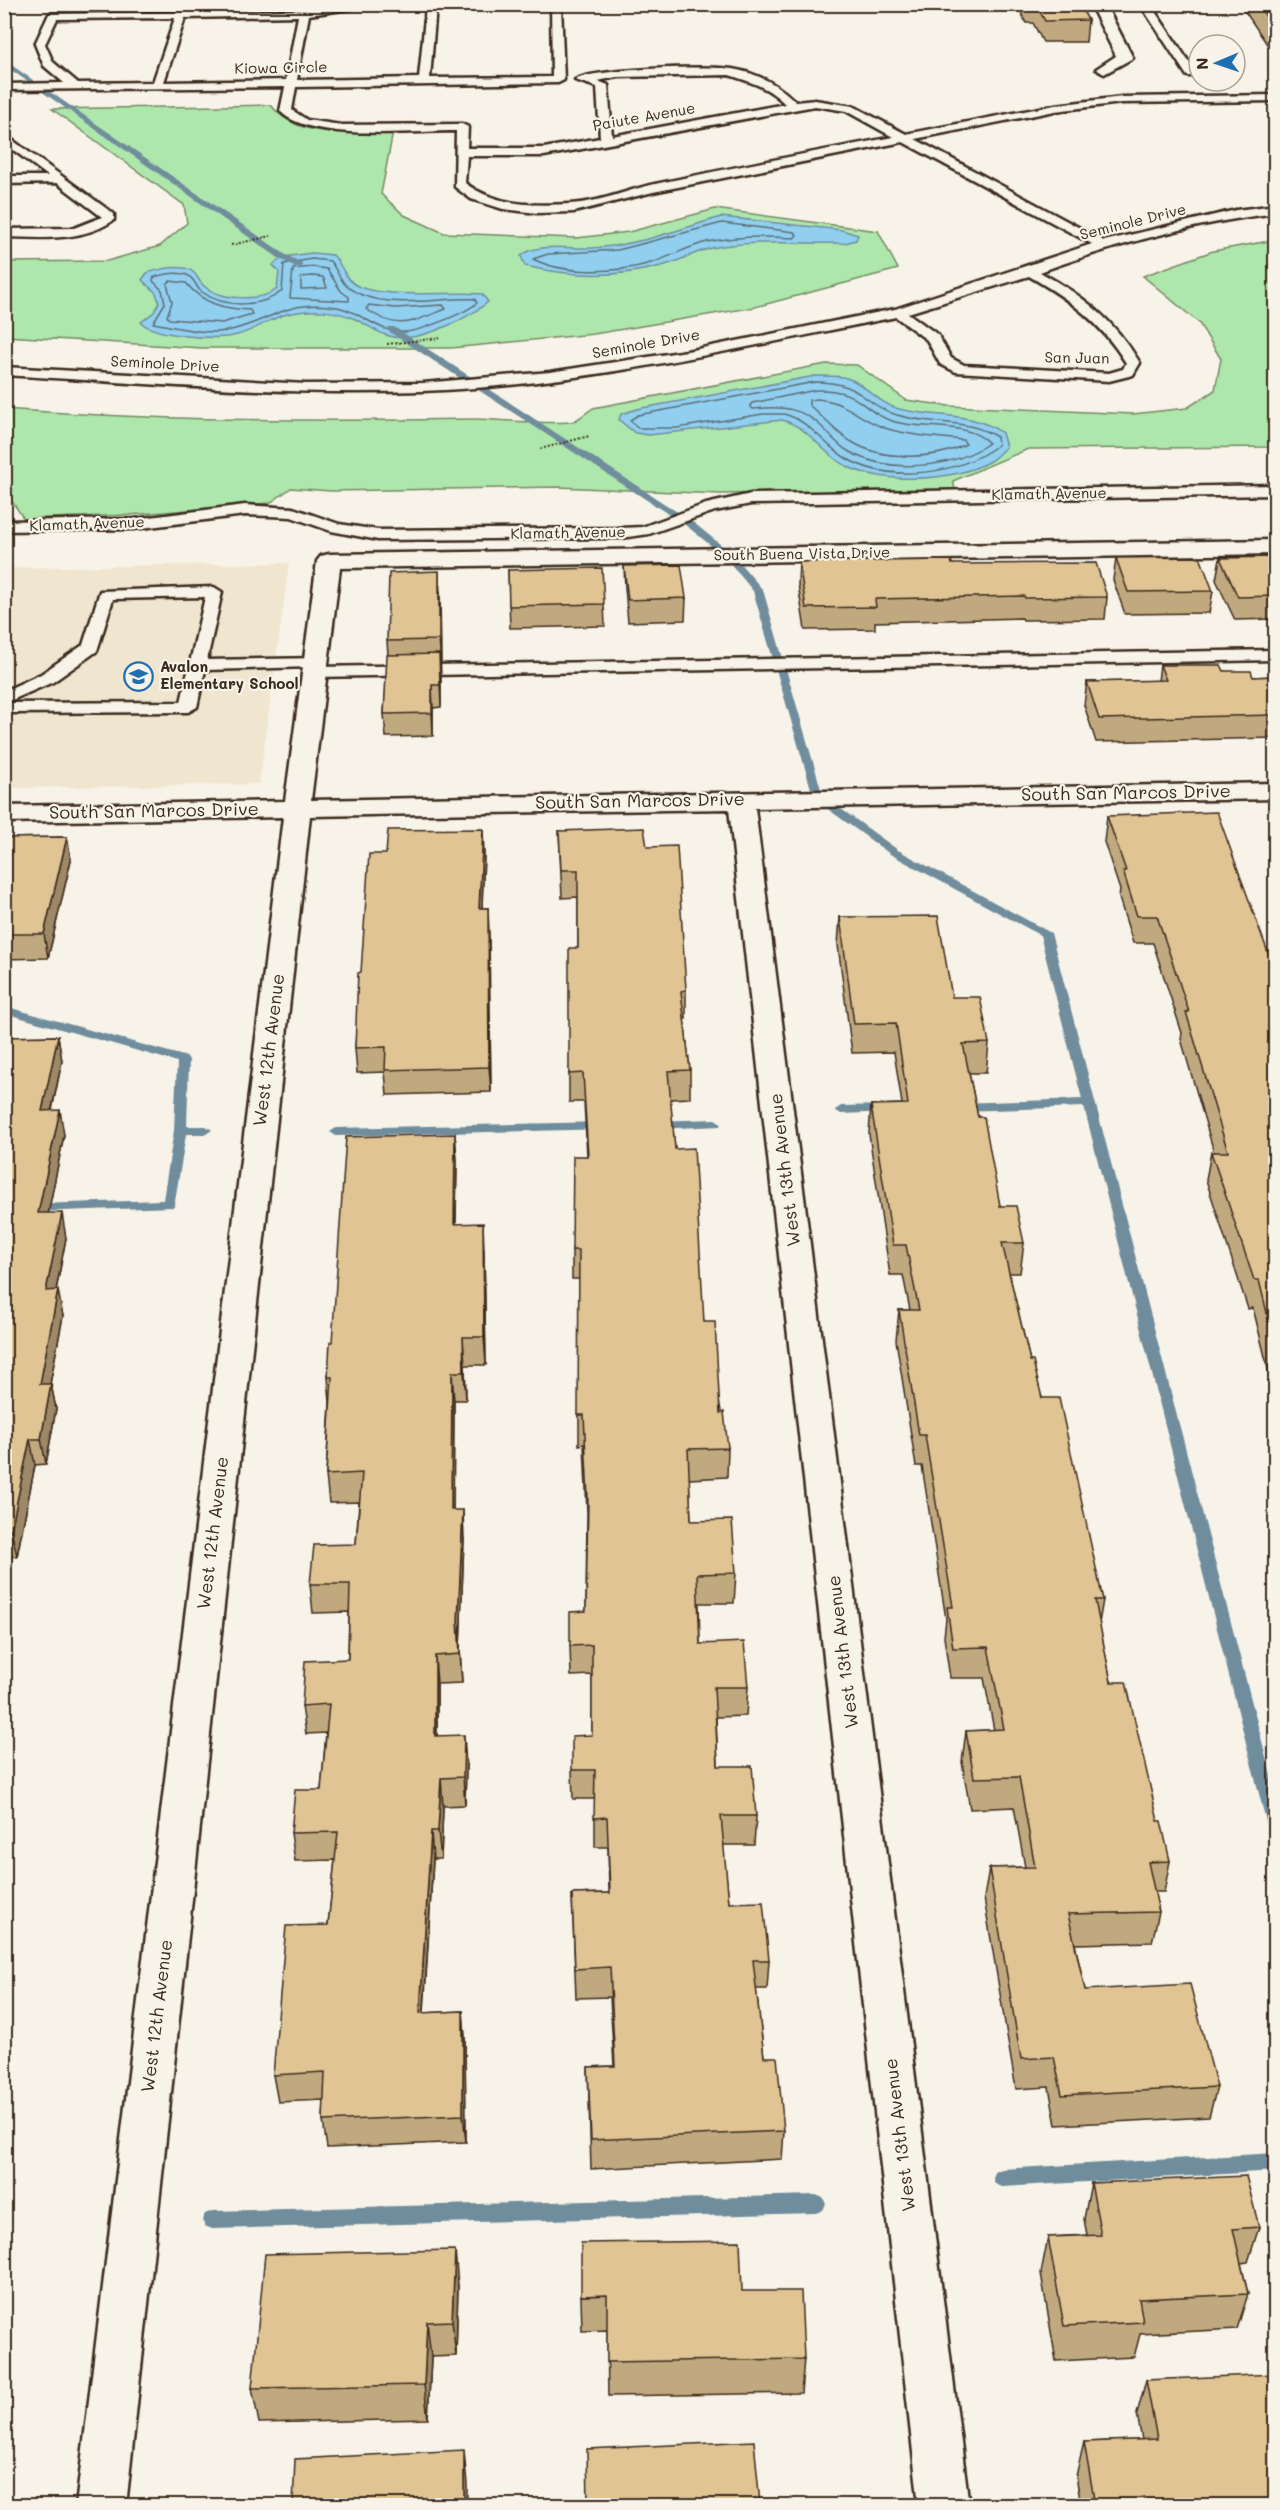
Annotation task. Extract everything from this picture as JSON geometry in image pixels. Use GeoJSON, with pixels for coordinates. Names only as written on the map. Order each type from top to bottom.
{"type":"FeatureCollection","features":[{"type":"Feature","properties":{"kind":"street"},"geometry":{"type":"LineString","coordinates":[[1097,4],[1125,58],[1104,69]]}},
{"type":"Feature","properties":{"kind":"street","name":"South Buena Vista Drive"},"geometry":{"type":"LineString","coordinates":[[329,561],[1275,547]]}},
{"type":"Feature","properties":{"kind":"street","name":"West 12th Avenue"},"geometry":{"type":"LineString","coordinates":[[101,2505],[297,808],[329,561]]}},
{"type":"Feature","properties":{"kind":"street","name":"South San Marcos Drive"},"geometry":{"type":"LineString","coordinates":[[4,814],[741,799],[1274,794]]}},
{"type":"Feature","properties":{"kind":"street","name":"West 13th Avenue"},"geometry":{"type":"LineString","coordinates":[[741,799],[944,2505]]}},
{"type":"Feature","properties":{"kind":"lane"},"geometry":{"type":"LineString","coordinates":[[75,86],[48,64],[40,44],[53,16],[304,13],[373,5],[441,4]]}},
{"type":"Feature","properties":{"kind":"lane"},"geometry":{"type":"LineString","coordinates":[[556,4],[558,80]]}},
{"type":"Feature","properties":{"kind":"lane"},"geometry":{"type":"LineString","coordinates":[[1145,4],[1187,68]]}},
{"type":"Feature","properties":{"kind":"lane"},"geometry":{"type":"LineString","coordinates":[[424,82],[431,5]]}},
{"type":"Feature","properties":{"kind":"lane"},"geometry":{"type":"LineString","coordinates":[[304,13],[286,111],[304,123],[341,128],[462,127],[459,184],[475,196],[514,207],[574,208],[653,188],[1055,108],[1122,100],[1275,98]]}},
{"type":"Feature","properties":{"kind":"lane"},"geometry":{"type":"LineString","coordinates":[[157,84],[181,15]]}},
{"type":"Feature","properties":{"kind":"lane","name":"Kiowa Circle"},"geometry":{"type":"LineString","coordinates":[[4,87],[584,80],[617,74],[730,72],[771,86],[794,106]]}},
{"type":"Feature","properties":{"kind":"lane"},"geometry":{"type":"LineString","coordinates":[[584,80],[602,85],[606,139]]}},
{"type":"Feature","properties":{"kind":"lane","name":"Paiute Avenue"},"geometry":{"type":"LineString","coordinates":[[461,152],[544,152],[815,103],[849,108],[1102,244]]}},
{"type":"Feature","properties":{"kind":"lane"},"geometry":{"type":"LineString","coordinates":[[4,137],[110,217],[97,228],[64,232],[4,233]]}},
{"type":"Feature","properties":{"kind":"lane"},"geometry":{"type":"LineString","coordinates":[[4,180],[60,179]]}},
{"type":"Feature","properties":{"kind":"lane","name":"Seminole Drive"},"geometry":{"type":"LineString","coordinates":[[4,371],[306,388],[447,385],[550,376],[687,355],[898,312],[1030,271],[1102,244],[1236,214],[1275,209]]}},
{"type":"Feature","properties":{"kind":"lane","name":"San Juan"},"geometry":{"type":"LineString","coordinates":[[898,312],[933,338],[945,361],[961,369],[1109,377],[1128,372],[1133,363],[1119,337],[1098,314],[1030,271]]}},
{"type":"Feature","properties":{"kind":"lane","name":"Klamath Avenue"},"geometry":{"type":"LineString","coordinates":[[4,526],[134,524],[245,510],[293,513],[336,528],[378,535],[621,533],[659,526],[695,513],[751,499],[1275,490]]}},
{"type":"Feature","properties":{"kind":"lane"},"geometry":{"type":"LineString","coordinates":[[4,698],[47,678],[91,648],[106,594],[214,592],[188,707],[4,708]]}},
{"type":"Feature","properties":{"kind":"lane"},"geometry":{"type":"LineString","coordinates":[[197,665],[315,667],[1275,655]]}},
{"type":"Feature","properties":{"kind":"path"},"geometry":{"type":"LineString","coordinates":[[231,245],[271,236]]}},
{"type":"Feature","properties":{"kind":"path"},"geometry":{"type":"LineString","coordinates":[[387,344],[440,338]]}},
{"type":"Feature","properties":{"kind":"path"},"geometry":{"type":"LineString","coordinates":[[540,449],[589,436]]}},
{"type":"Feature","properties":{"kind":"shaded area","name":"Avalon Elementary School"},"geometry":{"type":"Polygon","coordinates":[[[289,563],[259,784],[5,788],[4,568],[289,563]]]}},
{"type":"Feature","properties":{"kind":"green space"},"geometry":{"type":"Polygon","coordinates":[[[271,105],[282,116],[311,129],[344,133],[393,132],[381,194],[404,215],[444,233],[576,238],[629,232],[715,209],[878,231],[898,269],[755,307],[594,334],[451,348],[202,348],[5,336],[4,262],[107,261],[160,246],[187,223],[184,205],[52,109],[271,105]]]}},
{"type":"Feature","properties":{"kind":"green space"},"geometry":{"type":"Polygon","coordinates":[[[1275,240],[1275,447],[1028,449],[953,481],[955,489],[721,494],[558,487],[331,491],[291,488],[270,503],[129,515],[24,519],[5,491],[4,409],[239,420],[474,419],[542,423],[567,422],[574,421],[593,408],[826,364],[857,365],[906,400],[949,406],[1133,414],[1187,408],[1215,390],[1221,359],[1199,323],[1143,276],[1213,251],[1275,240]]]}},
{"type":"Feature","properties":{"kind":"water"},"geometry":{"type":"Polygon","coordinates":[[[721,217],[842,230],[858,235],[856,240],[845,243],[765,243],[717,247],[665,265],[613,274],[578,274],[543,270],[525,266],[521,256],[535,249],[592,248],[625,244],[721,217]]]}},
{"type":"Feature","properties":{"kind":"water"},"geometry":{"type":"Polygon","coordinates":[[[312,253],[333,255],[349,279],[362,288],[413,294],[482,294],[488,302],[449,325],[426,334],[405,338],[384,335],[348,316],[324,311],[285,315],[244,333],[228,337],[172,334],[148,327],[141,322],[154,312],[159,302],[156,293],[142,280],[147,273],[165,268],[184,268],[194,273],[211,291],[240,298],[261,296],[277,289],[279,272],[273,265],[283,257],[312,253]]]}},
{"type":"Feature","properties":{"kind":"water"},"geometry":{"type":"Polygon","coordinates":[[[815,376],[846,378],[899,409],[978,421],[1002,433],[1006,447],[991,461],[955,474],[893,478],[856,470],[841,463],[806,433],[782,420],[649,435],[635,433],[619,420],[621,414],[637,409],[815,376]]]}},
{"type":"Feature","properties":{"kind":"building"},"geometry":{"type":"Polygon","coordinates":[[[1036,4],[1079,4],[1088,20],[1045,21],[1036,4]]]}},
{"type":"Feature","properties":{"kind":"building"},"geometry":{"type":"Polygon","coordinates":[[[1258,4],[1275,4],[1275,30],[1258,4]]]}},
{"type":"Feature","properties":{"kind":"building"},"geometry":{"type":"Polygon","coordinates":[[[1200,557],[1213,591],[1128,592],[1116,558],[1200,557]]]}},
{"type":"Feature","properties":{"kind":"building"},"geometry":{"type":"Polygon","coordinates":[[[1275,557],[1275,596],[1238,597],[1220,558],[1275,557]]]}},
{"type":"Feature","properties":{"kind":"building"},"geometry":{"type":"Polygon","coordinates":[[[951,560],[952,564],[1096,563],[1107,597],[875,599],[876,607],[806,608],[799,562],[951,560]]]}},
{"type":"Feature","properties":{"kind":"building"},"geometry":{"type":"Polygon","coordinates":[[[681,565],[686,598],[628,600],[624,566],[681,565]]]}},
{"type":"Feature","properties":{"kind":"building"},"geometry":{"type":"Polygon","coordinates":[[[602,568],[604,604],[509,606],[508,570],[602,568]]]}},
{"type":"Feature","properties":{"kind":"building"},"geometry":{"type":"Polygon","coordinates":[[[439,571],[439,640],[387,641],[389,573],[439,571]]]}},
{"type":"Feature","properties":{"kind":"building"},"geometry":{"type":"Polygon","coordinates":[[[439,654],[440,685],[432,685],[432,713],[384,714],[387,655],[439,654]]]}},
{"type":"Feature","properties":{"kind":"building"},"geometry":{"type":"Polygon","coordinates":[[[1160,665],[1221,665],[1224,671],[1251,671],[1253,677],[1275,676],[1275,715],[1099,719],[1087,682],[1166,680],[1160,665]]]}},
{"type":"Feature","properties":{"kind":"building"},"geometry":{"type":"Polygon","coordinates":[[[1217,812],[1275,972],[1275,1346],[1259,1280],[1254,1280],[1211,1152],[1228,1152],[1186,1012],[1189,1012],[1157,916],[1137,916],[1123,871],[1126,871],[1107,816],[1217,812]]]}},
{"type":"Feature","properties":{"kind":"building"},"geometry":{"type":"Polygon","coordinates":[[[644,828],[647,847],[677,846],[686,990],[681,991],[690,1070],[668,1071],[675,1149],[694,1148],[704,1322],[715,1322],[720,1413],[724,1412],[728,1448],[688,1449],[691,1521],[732,1520],[736,1573],[697,1574],[700,1644],[744,1642],[748,1687],[714,1687],[718,1766],[752,1766],[756,1816],[721,1816],[729,1903],[763,1902],[769,1960],[753,1960],[764,2057],[777,2057],[784,2131],[591,2140],[588,2067],[615,2066],[610,1967],[575,1969],[572,1894],[610,1893],[607,1817],[594,1818],[595,1770],[572,1770],[572,1736],[592,1735],[592,1645],[570,1646],[570,1612],[586,1611],[588,1499],[584,1415],[578,1415],[579,1250],[572,1250],[573,1156],[588,1156],[583,1073],[569,1074],[569,948],[578,948],[578,870],[561,870],[559,831],[644,828]]]}},
{"type":"Feature","properties":{"kind":"building"},"geometry":{"type":"Polygon","coordinates":[[[483,829],[479,908],[488,908],[489,1067],[385,1070],[386,1047],[355,1048],[358,973],[361,972],[369,854],[386,854],[388,830],[483,829]]]}},
{"type":"Feature","properties":{"kind":"building"},"geometry":{"type":"Polygon","coordinates":[[[67,837],[44,934],[4,934],[4,838],[67,837]]]}},
{"type":"Feature","properties":{"kind":"building"},"geometry":{"type":"Polygon","coordinates":[[[938,916],[952,997],[980,997],[989,1043],[963,1044],[978,1117],[984,1117],[1000,1206],[1016,1206],[1024,1243],[1002,1243],[1030,1361],[1033,1361],[1042,1398],[1059,1398],[1103,1600],[1095,1600],[1111,1682],[1126,1682],[1158,1821],[1161,1821],[1170,1861],[1148,1862],[1159,1912],[1068,1914],[1085,1990],[1190,1984],[1217,2087],[1062,2095],[1054,2057],[1021,2059],[989,1868],[1035,1867],[1019,1777],[974,1778],[966,1731],[1004,1729],[988,1647],[953,1648],[947,1607],[953,1607],[925,1435],[919,1435],[899,1310],[919,1310],[906,1245],[893,1245],[871,1105],[908,1104],[896,1023],[854,1024],[840,917],[938,916]]]}},
{"type":"Feature","properties":{"kind":"building"},"geometry":{"type":"Polygon","coordinates":[[[58,1036],[42,1111],[60,1110],[38,1213],[62,1213],[46,1291],[58,1290],[40,1384],[51,1384],[41,1439],[30,1439],[11,1530],[7,1530],[4,1540],[4,1037],[58,1036]]]}},
{"type":"Feature","properties":{"kind":"building"},"geometry":{"type":"Polygon","coordinates":[[[455,1134],[454,1224],[483,1223],[484,1337],[463,1337],[464,1372],[452,1372],[451,1510],[463,1510],[458,1621],[460,1654],[435,1656],[435,1736],[464,1735],[463,1777],[441,1778],[438,1831],[431,1831],[420,2013],[463,2011],[463,2115],[323,2121],[325,2072],[273,2075],[286,1926],[328,1925],[338,1832],[291,1833],[295,1790],[321,1790],[329,1704],[302,1706],[305,1661],[348,1659],[350,1584],[310,1584],[314,1545],[356,1544],[362,1473],[326,1475],[332,1377],[328,1377],[330,1342],[332,1342],[346,1137],[455,1134]]]}},
{"type":"Feature","properties":{"kind":"building"},"geometry":{"type":"Polygon","coordinates":[[[1246,2176],[1259,2227],[1233,2229],[1248,2294],[1139,2299],[1143,2322],[1064,2326],[1048,2237],[1101,2235],[1091,2183],[1246,2176]]]}},
{"type":"Feature","properties":{"kind":"building"},"geometry":{"type":"Polygon","coordinates":[[[740,2241],[742,2291],[801,2291],[804,2359],[607,2362],[607,2295],[581,2296],[581,2243],[740,2241]]]}},
{"type":"Feature","properties":{"kind":"building"},"geometry":{"type":"Polygon","coordinates":[[[455,2250],[452,2321],[427,2322],[424,2385],[252,2388],[265,2254],[455,2250]]]}},
{"type":"Feature","properties":{"kind":"building"},"geometry":{"type":"Polygon","coordinates":[[[1275,2374],[1275,2505],[1095,2505],[1084,2442],[1157,2439],[1146,2380],[1275,2374]]]}},
{"type":"Feature","properties":{"kind":"building"},"geometry":{"type":"Polygon","coordinates":[[[754,2441],[760,2504],[814,2501],[814,2505],[588,2505],[587,2449],[754,2441]]]}},
{"type":"Feature","properties":{"kind":"building"},"geometry":{"type":"Polygon","coordinates":[[[464,2450],[464,2505],[293,2505],[295,2459],[464,2450]]]}},
{"type":"Feature","properties":{"kind":"waterway"},"geometry":{"type":"LineString","coordinates":[[4,62],[283,257],[299,265]]}},
{"type":"Feature","properties":{"kind":"waterway"},"geometry":{"type":"LineString","coordinates":[[391,329],[691,525],[728,555],[758,590],[818,797],[894,852],[1045,933],[1089,1103]]}},
{"type":"Feature","properties":{"kind":"waterway"},"geometry":{"type":"LineString","coordinates":[[4,1009],[183,1060],[180,1130]]}},
{"type":"Feature","properties":{"kind":"waterway"},"geometry":{"type":"LineString","coordinates":[[960,1107],[1089,1103]]}},
{"type":"Feature","properties":{"kind":"waterway"},"geometry":{"type":"LineString","coordinates":[[1089,1103],[1276,1829]]}},
{"type":"Feature","properties":{"kind":"waterway"},"geometry":{"type":"LineString","coordinates":[[841,1110],[887,1109]]}},
{"type":"Feature","properties":{"kind":"waterway"},"geometry":{"type":"LineString","coordinates":[[656,1125],[715,1123]]}},
{"type":"Feature","properties":{"kind":"waterway"},"geometry":{"type":"LineString","coordinates":[[336,1132],[604,1126]]}},
{"type":"Feature","properties":{"kind":"waterway"},"geometry":{"type":"LineString","coordinates":[[4,1209],[169,1204],[180,1130]]}},
{"type":"Feature","properties":{"kind":"waterway"},"geometry":{"type":"LineString","coordinates":[[180,1130],[206,1130]]}},
{"type":"Feature","properties":{"kind":"waterway"},"geometry":{"type":"LineString","coordinates":[[1002,2178],[1276,2162]]}},
{"type":"Feature","properties":{"kind":"waterway"},"geometry":{"type":"LineString","coordinates":[[212,2220],[816,2204]]}},
{"type":"Feature","properties":{"kind":"place","name":"Avalon Elementary School"},"geometry":{"type":"Point","coordinates":[139,676]}}]}
